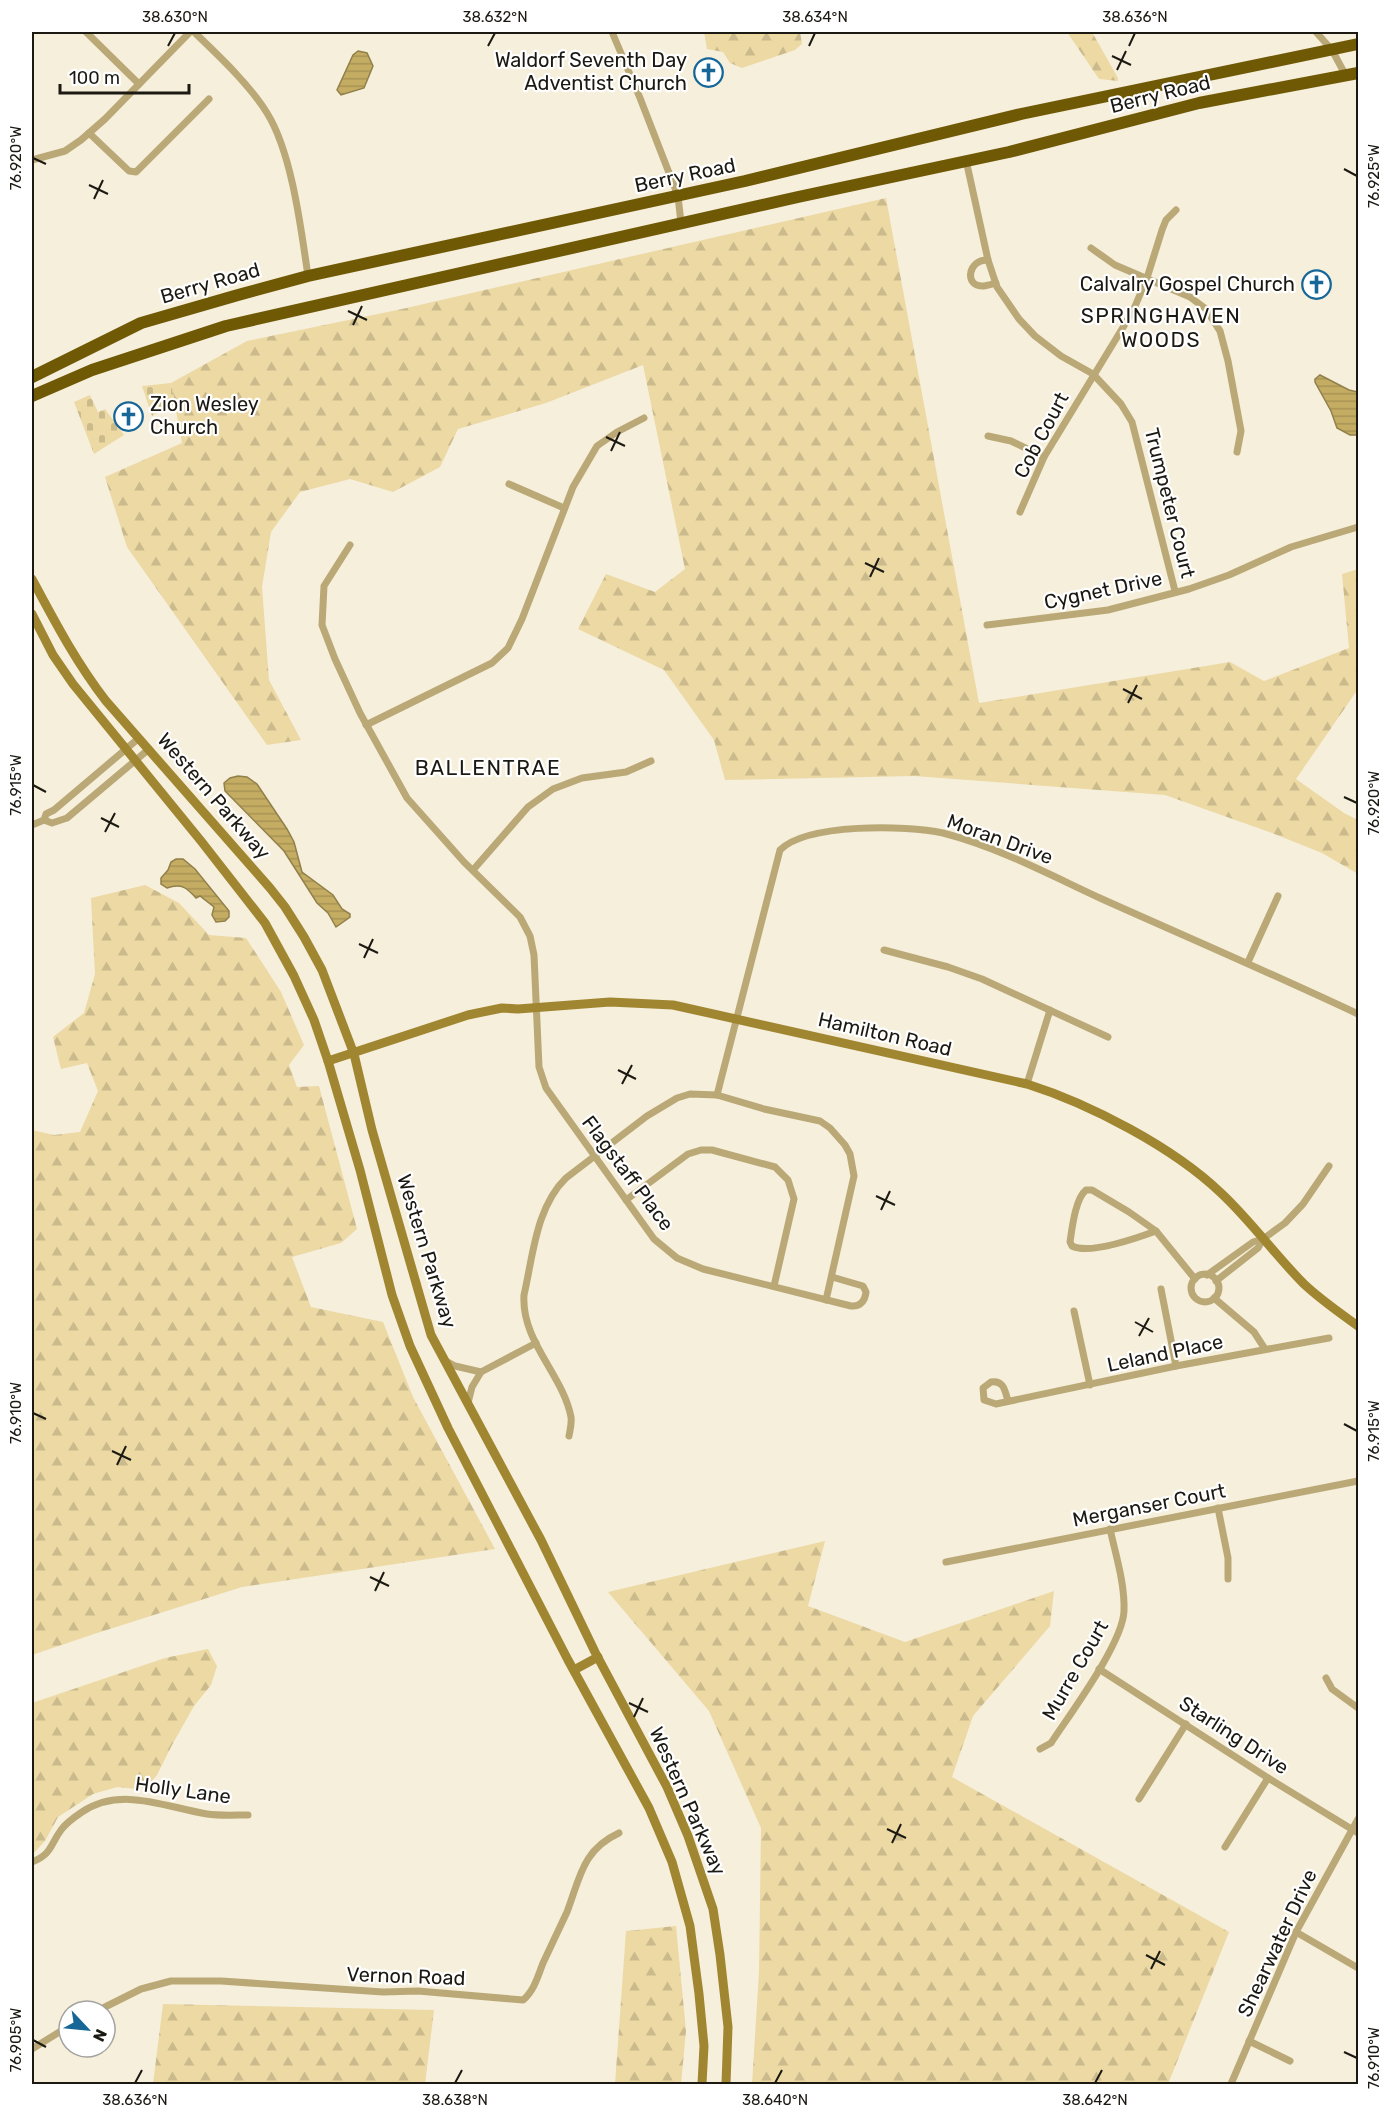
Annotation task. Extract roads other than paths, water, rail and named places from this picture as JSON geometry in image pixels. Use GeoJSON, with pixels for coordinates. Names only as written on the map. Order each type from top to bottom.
{"type":"FeatureCollection","features":[{"type":"Feature","properties":{"kind":"highway","name":"Berry Road"},"geometry":{"type":"LineString","coordinates":[[32,377],[141,323],[308,276],[745,182],[1021,114],[1359,44]]}},
{"type":"Feature","properties":{"kind":"highway","name":"Berry Road"},"geometry":{"type":"LineString","coordinates":[[32,396],[92,369],[226,326],[681,223],[1009,152],[1198,103],[1352,74]]}},
{"type":"Feature","properties":{"kind":"main road","name":"Western Parkway"},"geometry":{"type":"LineString","coordinates":[[32,579],[68,647],[86,675],[257,872],[285,907],[322,970],[354,1054],[372,1130],[431,1335],[541,1540],[598,1657],[667,1787],[702,1873],[712,1909],[720,1955],[728,2027],[726,2085]]}},
{"type":"Feature","properties":{"kind":"main road","name":"Western Parkway"},"geometry":{"type":"LineString","coordinates":[[32,614],[53,655],[73,684],[233,880],[265,923],[299,987],[314,1020],[328,1061],[360,1170],[392,1295],[410,1346],[448,1428],[649,1808],[672,1862],[690,1926],[704,2046],[702,2085]]}},
{"type":"Feature","properties":{"kind":"main road","name":"Hamilton Road"},"geometry":{"type":"LineString","coordinates":[[328,1061],[468,1016],[502,1008],[631,1002],[673,1005],[1028,1084],[1074,1101],[1181,1161],[1224,1195],[1304,1284],[1359,1326]]}},
{"type":"Feature","properties":{"kind":"main road"},"geometry":{"type":"LineString","coordinates":[[574,1670],[598,1657]]}},
{"type":"Feature","properties":{"kind":"street"},"geometry":{"type":"LineString","coordinates":[[86,32],[139,84]]}},
{"type":"Feature","properties":{"kind":"street"},"geometry":{"type":"LineString","coordinates":[[32,160],[65,151],[90,133],[192,32],[255,96],[275,128],[291,179],[308,276]]}},
{"type":"Feature","properties":{"kind":"street"},"geometry":{"type":"LineString","coordinates":[[612,32],[678,196],[681,223]]}},
{"type":"Feature","properties":{"kind":"street"},"geometry":{"type":"LineString","coordinates":[[1316,32],[1352,74]]}},
{"type":"Feature","properties":{"kind":"street"},"geometry":{"type":"LineString","coordinates":[[90,133],[129,171],[136,172],[209,99]]}},
{"type":"Feature","properties":{"kind":"street","name":"Trumpeter Court"},"geometry":{"type":"LineString","coordinates":[[966,160],[988,261],[996,283],[1019,319],[1035,336],[1061,356],[1093,374],[1121,404],[1132,422],[1175,591]]}},
{"type":"Feature","properties":{"kind":"street","name":"Cob Court"},"geometry":{"type":"LineString","coordinates":[[1020,512],[1044,457],[1093,374],[1124,328],[1147,278],[1166,220],[1176,210]]}},
{"type":"Feature","properties":{"kind":"street"},"geometry":{"type":"LineString","coordinates":[[1091,248],[1115,265],[1190,297],[1206,309],[1220,331],[1241,431],[1237,452]]}},
{"type":"Feature","properties":{"kind":"street"},"geometry":{"type":"LineString","coordinates":[[988,261],[981,260],[974,265],[970,275],[971,279],[975,285],[980,287],[996,283]]}},
{"type":"Feature","properties":{"kind":"street"},"geometry":{"type":"LineString","coordinates":[[366,725],[492,663],[508,648],[573,487],[597,446],[644,418]]}},
{"type":"Feature","properties":{"kind":"street"},"geometry":{"type":"LineString","coordinates":[[988,436],[1011,441],[1044,457]]}},
{"type":"Feature","properties":{"kind":"street"},"geometry":{"type":"LineString","coordinates":[[509,484],[564,508]]}},
{"type":"Feature","properties":{"kind":"street","name":"Cygnet Drive"},"geometry":{"type":"LineString","coordinates":[[987,625],[1108,610],[1206,584],[1291,547],[1359,527]]}},
{"type":"Feature","properties":{"kind":"street","name":"Flagstaff Place"},"geometry":{"type":"LineString","coordinates":[[350,545],[324,586],[322,625],[366,725],[407,798],[520,917],[530,936],[534,955],[539,1067],[543,1081],[571,1125],[654,1239],[680,1260],[703,1269],[826,1300],[856,1306],[863,1302],[866,1297],[863,1286],[832,1277]]}},
{"type":"Feature","properties":{"kind":"street"},"geometry":{"type":"LineString","coordinates":[[32,825],[44,820],[46,814],[54,810],[139,738]]}},
{"type":"Feature","properties":{"kind":"street"},"geometry":{"type":"LineString","coordinates":[[44,820],[52,824],[67,818],[149,749]]}},
{"type":"Feature","properties":{"kind":"street"},"geometry":{"type":"LineString","coordinates":[[473,870],[528,807],[554,789],[582,777],[626,772],[651,761]]}},
{"type":"Feature","properties":{"kind":"street","name":"Moran Drive"},"geometry":{"type":"LineString","coordinates":[[717,1095],[780,850],[787,843],[797,839],[841,830],[891,827],[941,833],[968,840],[1248,962],[1359,1014]]}},
{"type":"Feature","properties":{"kind":"street"},"geometry":{"type":"LineString","coordinates":[[1248,962],[1278,896]]}},
{"type":"Feature","properties":{"kind":"street"},"geometry":{"type":"LineString","coordinates":[[884,950],[969,974],[1108,1037]]}},
{"type":"Feature","properties":{"kind":"street"},"geometry":{"type":"LineString","coordinates":[[1028,1084],[1050,1010]]}},
{"type":"Feature","properties":{"kind":"street"},"geometry":{"type":"LineString","coordinates":[[569,1436],[572,1420],[567,1405],[536,1343],[523,1306],[546,1204],[554,1189],[594,1156],[647,1116],[677,1098],[692,1094],[717,1095],[764,1109],[820,1121],[830,1128],[845,1145],[853,1165],[853,1186],[826,1300]]}},
{"type":"Feature","properties":{"kind":"street"},"geometry":{"type":"LineString","coordinates":[[626,1200],[688,1154],[701,1150],[712,1150],[775,1167],[788,1180],[794,1199],[774,1286]]}},
{"type":"Feature","properties":{"kind":"street"},"geometry":{"type":"LineString","coordinates":[[1216,1281],[1258,1248],[1263,1239],[1296,1212],[1329,1166]]}},
{"type":"Feature","properties":{"kind":"street"},"geometry":{"type":"LineString","coordinates":[[1156,1231],[1128,1241],[1088,1249],[1077,1249],[1070,1242],[1075,1214],[1082,1193],[1092,1190],[1156,1231],[1195,1279]]}},
{"type":"Feature","properties":{"kind":"street"},"geometry":{"type":"LineString","coordinates":[[1207,1275],[1253,1242],[1263,1239]]}},
{"type":"Feature","properties":{"kind":"street"},"geometry":{"type":"LineString","coordinates":[[1201,1275],[1207,1275],[1216,1281],[1218,1289],[1214,1298],[1206,1302],[1194,1296],[1191,1287],[1195,1279],[1201,1275]]}},
{"type":"Feature","properties":{"kind":"street"},"geometry":{"type":"LineString","coordinates":[[1161,1289],[1176,1366]]}},
{"type":"Feature","properties":{"kind":"street"},"geometry":{"type":"LineString","coordinates":[[1214,1298],[1241,1319],[1254,1332],[1265,1349]]}},
{"type":"Feature","properties":{"kind":"street"},"geometry":{"type":"LineString","coordinates":[[1074,1311],[1090,1385]]}},
{"type":"Feature","properties":{"kind":"street","name":"Leland Place"},"geometry":{"type":"LineString","coordinates":[[1008,1401],[1176,1366],[1329,1338]]}},
{"type":"Feature","properties":{"kind":"street"},"geometry":{"type":"LineString","coordinates":[[468,1403],[472,1387],[481,1372],[536,1343]]}},
{"type":"Feature","properties":{"kind":"street"},"geometry":{"type":"LineString","coordinates":[[444,1360],[455,1366],[481,1372]]}},
{"type":"Feature","properties":{"kind":"street","name":"Merganser Court"},"geometry":{"type":"LineString","coordinates":[[946,1562],[1359,1480]]}},
{"type":"Feature","properties":{"kind":"street"},"geometry":{"type":"LineString","coordinates":[[1218,1508],[1228,1558],[1228,1579]]}},
{"type":"Feature","properties":{"kind":"street","name":"Murre Court"},"geometry":{"type":"LineString","coordinates":[[1040,1749],[1051,1743],[1119,1634],[1124,1613],[1123,1593],[1110,1529]]}},
{"type":"Feature","properties":{"kind":"street","name":"Starling Drive"},"geometry":{"type":"LineString","coordinates":[[1099,1669],[1355,1831]]}},
{"type":"Feature","properties":{"kind":"street"},"geometry":{"type":"LineString","coordinates":[[1326,1678],[1332,1689],[1359,1708]]}},
{"type":"Feature","properties":{"kind":"street"},"geometry":{"type":"LineString","coordinates":[[1139,1799],[1186,1724]]}},
{"type":"Feature","properties":{"kind":"street"},"geometry":{"type":"LineString","coordinates":[[1225,1847],[1268,1778]]}},
{"type":"Feature","properties":{"kind":"street","name":"Holly Lane"},"geometry":{"type":"LineString","coordinates":[[32,1862],[50,1851],[62,1829],[83,1811],[108,1800],[120,1798],[141,1800],[209,1814],[248,1815]]}},
{"type":"Feature","properties":{"kind":"street","name":"Shearwater Drive"},"geometry":{"type":"LineString","coordinates":[[1230,2085],[1296,1932],[1355,1831],[1359,1819]]}},
{"type":"Feature","properties":{"kind":"street","name":"Vernon Road"},"geometry":{"type":"LineString","coordinates":[[117,2001],[141,1989],[171,1981],[221,1981],[276,1987],[383,1992],[418,1991],[523,2000],[534,1986],[589,1856],[599,1846],[619,1833]]}},
{"type":"Feature","properties":{"kind":"street"},"geometry":{"type":"LineString","coordinates":[[1296,1932],[1359,1968]]}},
{"type":"Feature","properties":{"kind":"street"},"geometry":{"type":"LineString","coordinates":[[32,2049],[57,2033]]}},
{"type":"Feature","properties":{"kind":"street"},"geometry":{"type":"LineString","coordinates":[[1249,2041],[1290,2061]]}},
{"type":"Feature","properties":{"kind":"place","name":"Waldorf Seventh Day Adventist Church"},"geometry":{"type":"Point","coordinates":[708,72]}},
{"type":"Feature","properties":{"kind":"place","name":"Calvalry Gospel Church"},"geometry":{"type":"Point","coordinates":[1316,284]}},
{"type":"Feature","properties":{"kind":"place","name":"Zion Wesley Church"},"geometry":{"type":"Point","coordinates":[129,416]}},
{"type":"Feature","properties":{"kind":"district","name":"SPRINGHAVEN WOODS"},"geometry":{"type":"Point","coordinates":[1161,328]}},
{"type":"Feature","properties":{"kind":"district","name":"BALLENTRAE"},"geometry":{"type":"Point","coordinates":[488,768]}}]}
